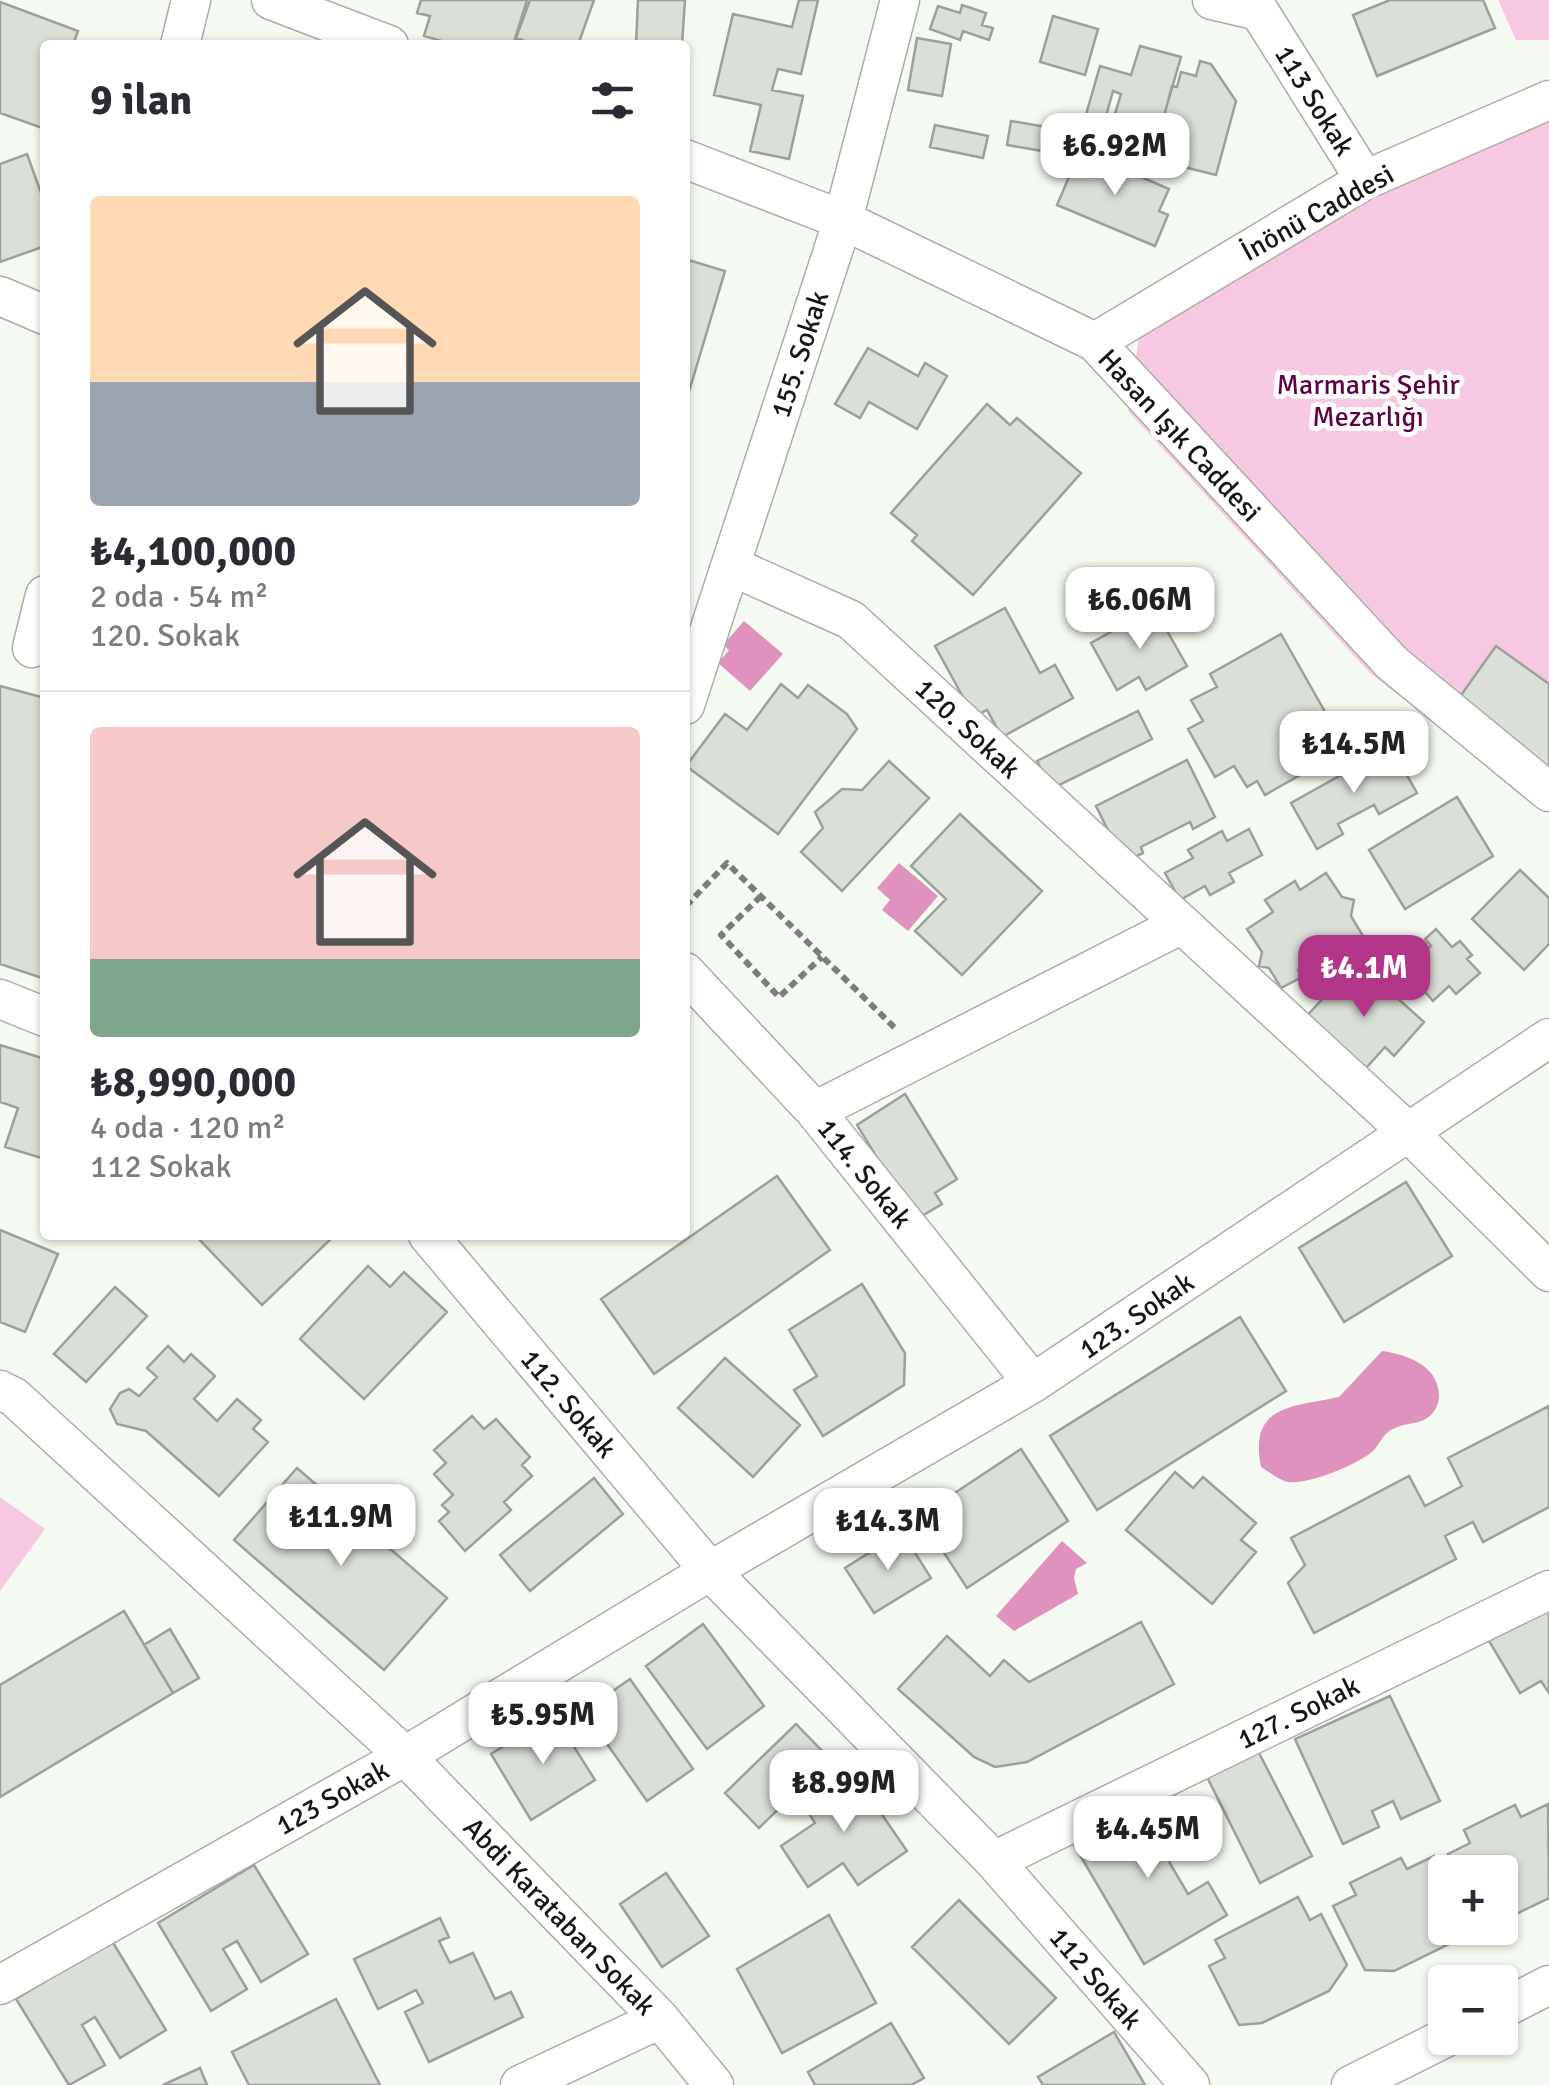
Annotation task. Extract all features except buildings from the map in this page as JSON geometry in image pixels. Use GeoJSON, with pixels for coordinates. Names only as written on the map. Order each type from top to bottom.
{"type":"FeatureCollection","features":[{"type":"Feature","properties":{"kind":"street"},"geometry":{"type":"LineString","coordinates":[[181,40],[192,0]]}},
{"type":"Feature","properties":{"kind":"street"},"geometry":{"type":"LineString","coordinates":[[272,0],[375,40]]}},
{"type":"Feature","properties":{"kind":"street","name":"155. Sokak"},"geometry":{"type":"LineString","coordinates":[[690,690],[843,220],[900,0]]}},
{"type":"Feature","properties":{"kind":"street","name":"113 Sokak"},"geometry":{"type":"LineString","coordinates":[[1212,0],[1258,6],[1365,180]]}},
{"type":"Feature","properties":{"kind":"street","name":"İnönü Caddesi"},"geometry":{"type":"LineString","coordinates":[[1095,342],[1365,180],[1549,100]]}},
{"type":"Feature","properties":{"kind":"street","name":"Hasan Işık Caddesi"},"geometry":{"type":"LineString","coordinates":[[690,161],[843,220],[1095,342],[1392,664],[1549,792]]}},
{"type":"Feature","properties":{"kind":"street"},"geometry":{"type":"LineString","coordinates":[[2,307],[40,314]]}},
{"type":"Feature","properties":{"kind":"street","name":"120. Sokak"},"geometry":{"type":"LineString","coordinates":[[731,566],[851,620],[1408,1132],[1549,1272]]}},
{"type":"Feature","properties":{"kind":"street"},"geometry":{"type":"LineString","coordinates":[[26,647],[40,609]]}},
{"type":"Feature","properties":{"kind":"street"},"geometry":{"type":"LineString","coordinates":[[815,1110],[1182,924]]}},
{"type":"Feature","properties":{"kind":"street","name":"114. Sokak"},"geometry":{"type":"LineString","coordinates":[[690,977],[815,1110],[1033,1383]]}},
{"type":"Feature","properties":{"kind":"street"},"geometry":{"type":"LineString","coordinates":[[0,999],[40,1015]]}},
{"type":"Feature","properties":{"kind":"street","name":"123. Sokak"},"geometry":{"type":"LineString","coordinates":[[710,1571],[1033,1383],[1549,1038]]}},
{"type":"Feature","properties":{"kind":"street","name":"112. Sokak"},"geometry":{"type":"LineString","coordinates":[[432,1240],[710,1571]]}},
{"type":"Feature","properties":{"kind":"street","name":"Abdi Karataban Sokak"},"geometry":{"type":"LineString","coordinates":[[0,1390],[14,1397],[405,1756],[660,2019],[714,2085]]}},
{"type":"Feature","properties":{"kind":"street","name":"123 Sokak"},"geometry":{"type":"LineString","coordinates":[[0,1985],[405,1756],[710,1571]]}},
{"type":"Feature","properties":{"kind":"street","name":"112 Sokak"},"geometry":{"type":"LineString","coordinates":[[710,1571],[994,1861],[1190,2085]]}},
{"type":"Feature","properties":{"kind":"street","name":"127. Sokak"},"geometry":{"type":"LineString","coordinates":[[994,1861],[1549,1590]]}},
{"type":"Feature","properties":{"kind":"street"},"geometry":{"type":"LineString","coordinates":[[1518,2001],[1549,1986]]}},
{"type":"Feature","properties":{"kind":"street"},"geometry":{"type":"LineString","coordinates":[[520,2085],[660,2019]]}},
{"type":"Feature","properties":{"kind":"street"},"geometry":{"type":"LineString","coordinates":[[1351,2085],[1428,2047]]}},
{"type":"Feature","properties":{"kind":"path"},"geometry":{"type":"LineString","coordinates":[[690,902],[727,863],[923,1056]]}},
{"type":"Feature","properties":{"kind":"path"},"geometry":{"type":"LineString","coordinates":[[761,896],[721,935],[779,997],[822,957]]}},
{"type":"Feature","properties":{"kind":"green space"},"geometry":{"type":"Polygon","coordinates":[[[1498,0],[1549,0],[1549,40],[1516,40],[1498,0]]]}},
{"type":"Feature","properties":{"kind":"green space","name":"Marmaris Şehir Mezarlığı"},"geometry":{"type":"Polygon","coordinates":[[[1549,102],[1549,813],[1370,673],[1128,411],[1141,323],[1355,196],[1549,102]]]}},
{"type":"Feature","properties":{"kind":"green space"},"geometry":{"type":"Polygon","coordinates":[[[0,1497],[45,1529],[0,1591],[0,1497]]]}},
{"type":"Feature","properties":{"kind":"shaded area"},"geometry":{"type":"Polygon","coordinates":[[[744,621],[783,654],[750,691],[718,663],[729,650],[723,645],[744,621]]]}},
{"type":"Feature","properties":{"kind":"shaded area"},"geometry":{"type":"Polygon","coordinates":[[[899,863],[938,896],[908,931],[882,910],[890,900],[877,888],[899,863]]]}},
{"type":"Feature","properties":{"kind":"shaded area"},"geometry":{"type":"Polygon","coordinates":[[[1382,1351],[1420,1363],[1433,1376],[1439,1397],[1431,1415],[1391,1430],[1367,1456],[1320,1477],[1288,1482],[1261,1467],[1259,1446],[1269,1419],[1292,1407],[1339,1397],[1382,1351]]]}},
{"type":"Feature","properties":{"kind":"shaded area"},"geometry":{"type":"Polygon","coordinates":[[[1062,1541],[1087,1563],[1076,1569],[1078,1594],[1014,1631],[996,1616],[1062,1541]]]}}]}
